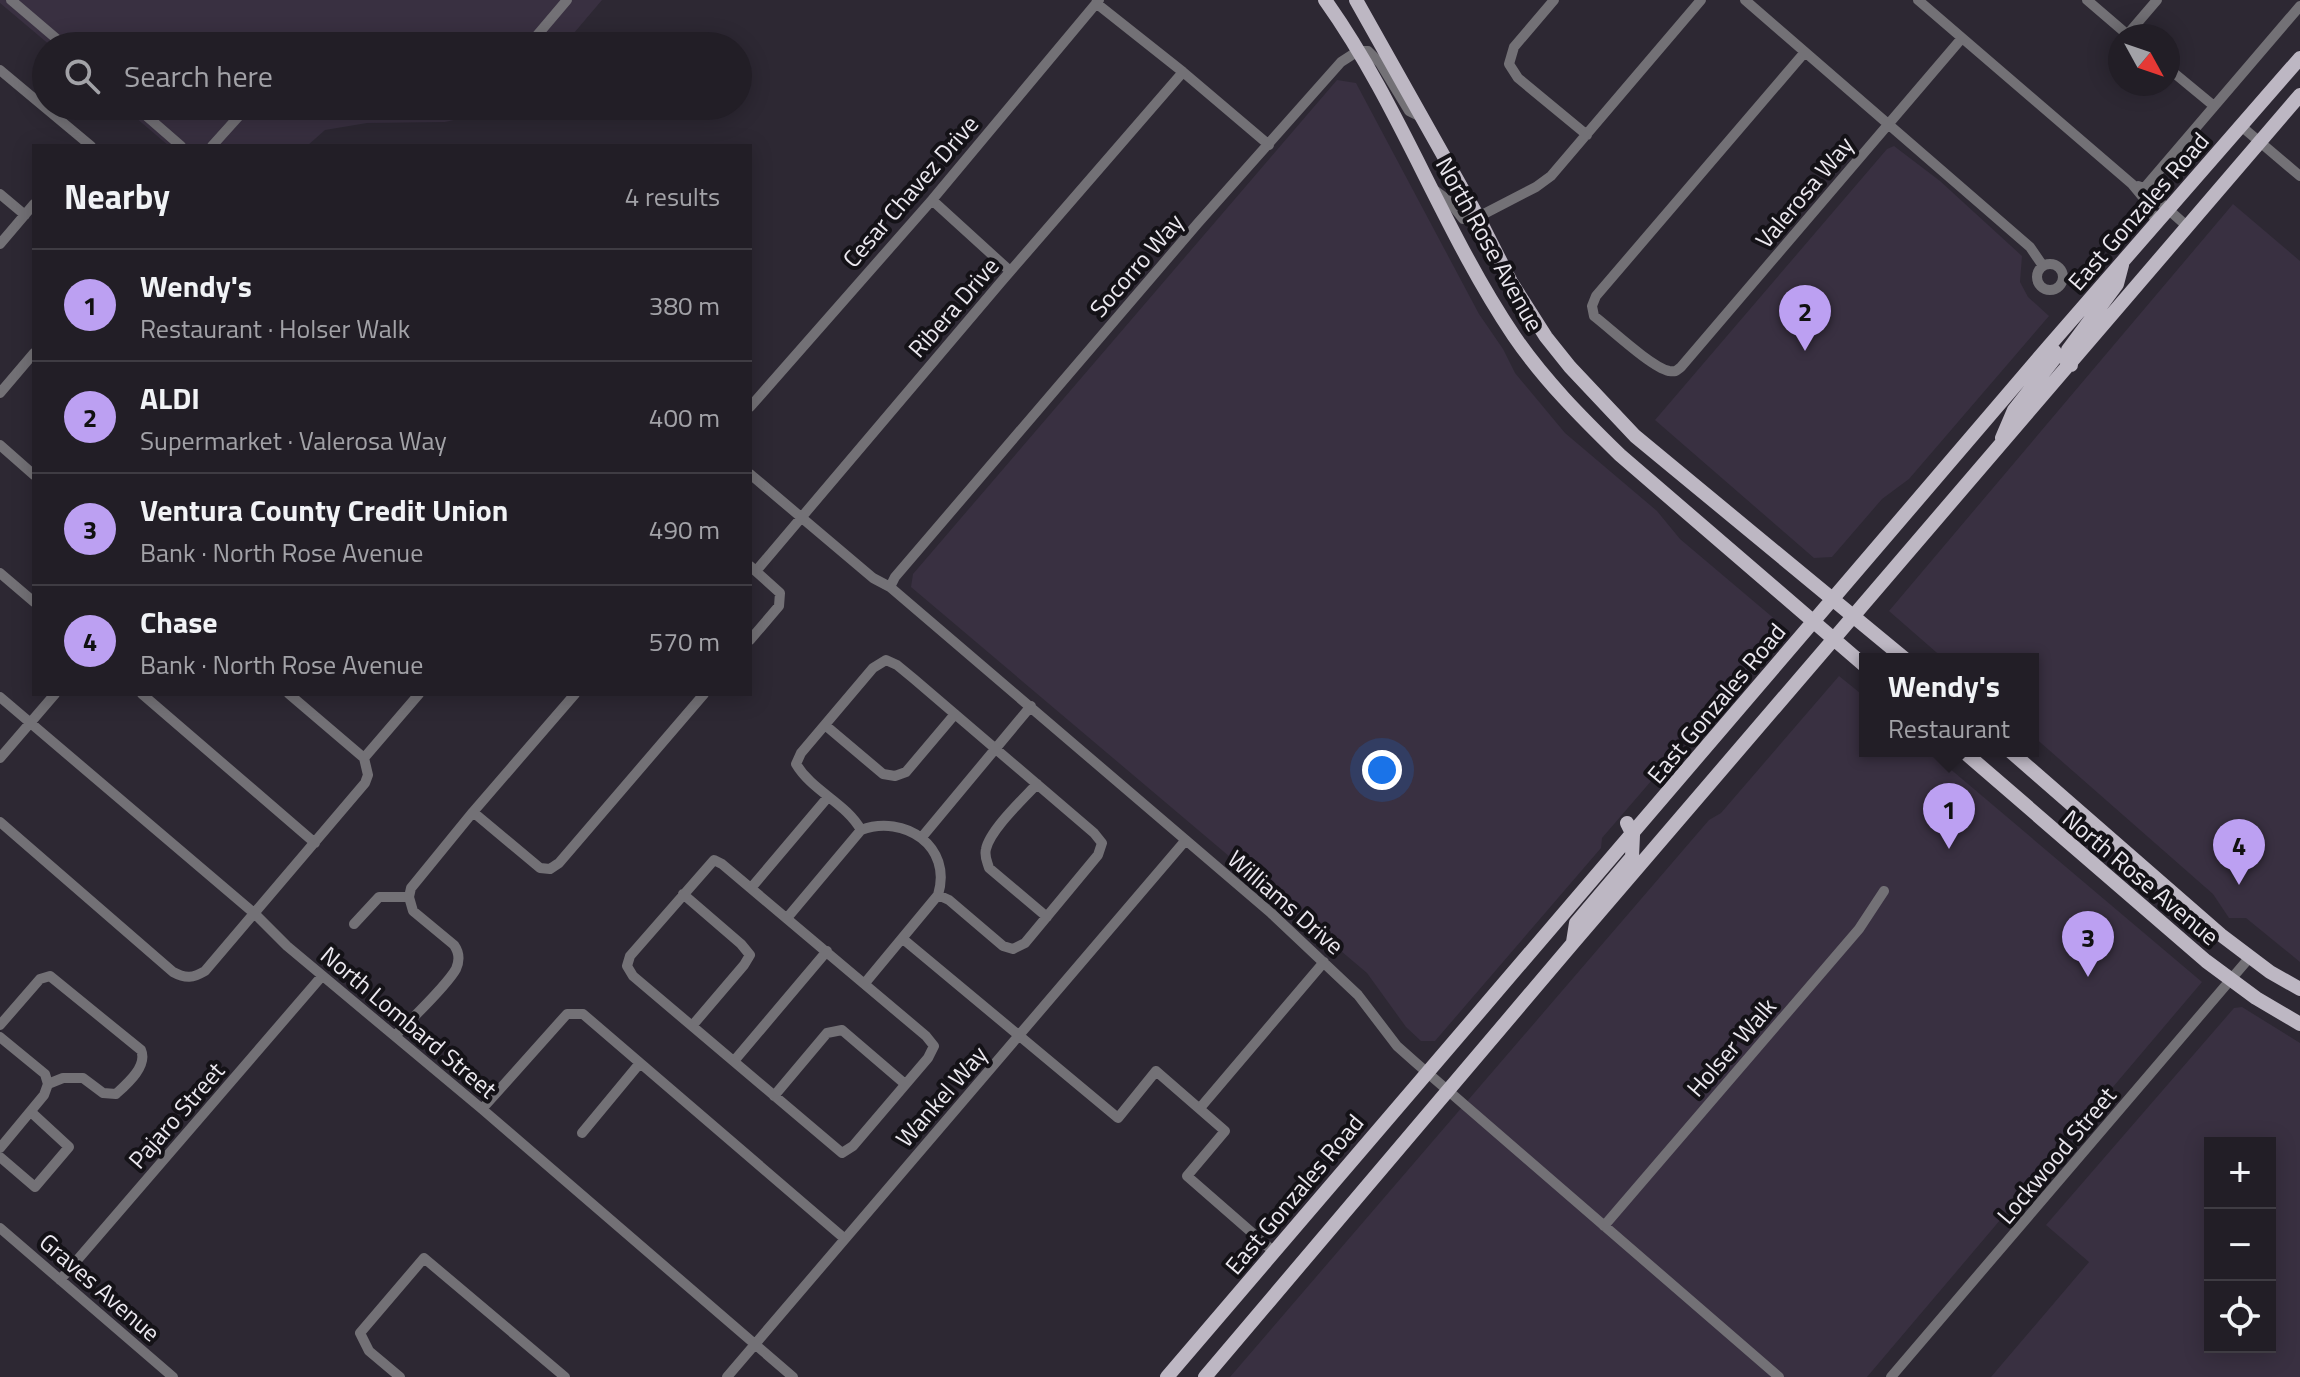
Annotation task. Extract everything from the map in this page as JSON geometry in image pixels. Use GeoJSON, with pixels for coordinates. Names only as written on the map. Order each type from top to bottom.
{"type":"FeatureCollection","features":[{"type":"Feature","properties":{"kind":"main road","name":"North Rose Avenue"},"geometry":{"type":"LineString","coordinates":[[1325,0],[1358,51],[1481,282],[1505,322],[1552,384],[1585,422],[1620,455],[1859,661]]}},
{"type":"Feature","properties":{"kind":"main road","name":"North Rose Avenue"},"geometry":{"type":"LineString","coordinates":[[1356,0],[1511,282],[1546,337],[1593,393],[1642,441],[1898,653]]}},
{"type":"Feature","properties":{"kind":"main road","name":"East Gonzales Road"},"geometry":{"type":"LineString","coordinates":[[1167,1377],[1427,1073],[1630,829],[2300,58]]}},
{"type":"Feature","properties":{"kind":"main road","name":"East Gonzales Road"},"geometry":{"type":"LineString","coordinates":[[1205,1377],[2300,95]]}},
{"type":"Feature","properties":{"kind":"main road"},"geometry":{"type":"LineString","coordinates":[[2071,365],[2066,360],[2068,350],[2117,284],[2123,262]]}},
{"type":"Feature","properties":{"kind":"main road"},"geometry":{"type":"LineString","coordinates":[[1997,451],[2014,410],[2055,358],[2055,352],[2049,346]]}},
{"type":"Feature","properties":{"kind":"main road","name":"North Rose Avenue"},"geometry":{"type":"LineString","coordinates":[[1970,757],[2231,980],[2300,1024]]}},
{"type":"Feature","properties":{"kind":"main road","name":"North Rose Avenue"},"geometry":{"type":"LineString","coordinates":[[2017,757],[2221,935],[2270,972],[2300,989]]}},
{"type":"Feature","properties":{"kind":"main road"},"geometry":{"type":"LineString","coordinates":[[1573,943],[1576,923],[1632,857],[1630,829]]}},
{"type":"Feature","properties":{"kind":"street"},"geometry":{"type":"LineString","coordinates":[[11,0],[49,32]]}},
{"type":"Feature","properties":{"kind":"street"},"geometry":{"type":"LineString","coordinates":[[540,32],[567,0]]}},
{"type":"Feature","properties":{"kind":"street"},"geometry":{"type":"LineString","coordinates":[[1554,0],[1514,47],[1509,64],[1518,78],[1587,135]]}},
{"type":"Feature","properties":{"kind":"street"},"geometry":{"type":"LineString","coordinates":[[1432,188],[1448,200],[1463,219],[1478,217],[1536,187],[1551,176],[1701,0]]}},
{"type":"Feature","properties":{"kind":"street"},"geometry":{"type":"LineString","coordinates":[[1745,0],[2030,247],[2043,266]]}},
{"type":"Feature","properties":{"kind":"street"},"geometry":{"type":"LineString","coordinates":[[1918,0],[2188,227]]}},
{"type":"Feature","properties":{"kind":"street"},"geometry":{"type":"LineString","coordinates":[[2087,0],[2115,24]]}},
{"type":"Feature","properties":{"kind":"street"},"geometry":{"type":"LineString","coordinates":[[2137,24],[2157,0]]}},
{"type":"Feature","properties":{"kind":"street"},"geometry":{"type":"LineString","coordinates":[[1097,1],[1269,145]]}},
{"type":"Feature","properties":{"kind":"street","name":"Cesar Chavez Drive"},"geometry":{"type":"LineString","coordinates":[[752,405],[932,200],[1097,1]]}},
{"type":"Feature","properties":{"kind":"street"},"geometry":{"type":"LineString","coordinates":[[2139,188],[2300,6]]}},
{"type":"Feature","properties":{"kind":"street","name":"Valerosa Way"},"geometry":{"type":"LineString","coordinates":[[1805,52],[1599,292],[1592,306],[1594,316],[1667,371],[1681,367],[1962,38]]}},
{"type":"Feature","properties":{"kind":"street"},"geometry":{"type":"LineString","coordinates":[[1358,51],[1368,51],[1374,55],[1409,111],[1421,117]]}},
{"type":"Feature","properties":{"kind":"street","name":"Socorro Way"},"geometry":{"type":"LineString","coordinates":[[890,587],[895,577],[1198,223],[1341,62],[1358,51]]}},
{"type":"Feature","properties":{"kind":"street"},"geometry":{"type":"LineString","coordinates":[[0,70],[32,98]]}},
{"type":"Feature","properties":{"kind":"street","name":"Ribera Drive"},"geometry":{"type":"LineString","coordinates":[[753,569],[1183,72]]}},
{"type":"Feature","properties":{"kind":"street"},"geometry":{"type":"LineString","coordinates":[[2180,78],[2214,106]]}},
{"type":"Feature","properties":{"kind":"street"},"geometry":{"type":"LineString","coordinates":[[58,120],[86,144]]}},
{"type":"Feature","properties":{"kind":"street"},"geometry":{"type":"LineString","coordinates":[[151,120],[179,144]]}},
{"type":"Feature","properties":{"kind":"street"},"geometry":{"type":"LineString","coordinates":[[214,144],[235,120]]}},
{"type":"Feature","properties":{"kind":"street"},"geometry":{"type":"LineString","coordinates":[[2241,126],[2300,176]]}},
{"type":"Feature","properties":{"kind":"street"},"geometry":{"type":"LineString","coordinates":[[2139,188],[2157,224]]}},
{"type":"Feature","properties":{"kind":"street"},"geometry":{"type":"LineString","coordinates":[[0,194],[25,215]]}},
{"type":"Feature","properties":{"kind":"street"},"geometry":{"type":"LineString","coordinates":[[932,200],[1010,271]]}},
{"type":"Feature","properties":{"kind":"street"},"geometry":{"type":"LineString","coordinates":[[0,244],[32,206]]}},
{"type":"Feature","properties":{"kind":"street"},"geometry":{"type":"LineString","coordinates":[[0,393],[32,355]]}},
{"type":"Feature","properties":{"kind":"street"},"geometry":{"type":"LineString","coordinates":[[0,445],[32,473]]}},
{"type":"Feature","properties":{"kind":"street","name":"Williams Drive"},"geometry":{"type":"LineString","coordinates":[[752,476],[1031,706],[1324,962],[1371,1009],[1397,1046],[1779,1377]]}},
{"type":"Feature","properties":{"kind":"street"},"geometry":{"type":"LineString","coordinates":[[752,638],[779,606],[780,600],[780,593],[753,569]]}},
{"type":"Feature","properties":{"kind":"street"},"geometry":{"type":"LineString","coordinates":[[0,573],[32,600]]}},
{"type":"Feature","properties":{"kind":"street"},"geometry":{"type":"LineString","coordinates":[[861,830],[854,817],[802,774],[796,764],[873,668],[884,661],[897,665],[1102,843],[1098,855],[1047,917],[1025,943],[1013,949],[1003,946],[949,900],[938,895]]}},
{"type":"Feature","properties":{"kind":"street"},"geometry":{"type":"LineString","coordinates":[[0,758],[53,696]]}},
{"type":"Feature","properties":{"kind":"street"},"geometry":{"type":"LineString","coordinates":[[144,696],[315,843]]}},
{"type":"Feature","properties":{"kind":"street"},"geometry":{"type":"LineString","coordinates":[[0,822],[173,972],[188,978],[205,971],[360,791],[368,775],[364,758],[291,696]]}},
{"type":"Feature","properties":{"kind":"street"},"geometry":{"type":"LineString","coordinates":[[364,758],[417,696]]}},
{"type":"Feature","properties":{"kind":"street"},"geometry":{"type":"LineString","coordinates":[[395,1036],[451,975],[458,961],[458,951],[454,945],[413,911],[409,897],[411,888],[573,696]]}},
{"type":"Feature","properties":{"kind":"street"},"geometry":{"type":"LineString","coordinates":[[473,812],[540,868],[550,869],[559,863],[702,696]]}},
{"type":"Feature","properties":{"kind":"street","name":"North Lombard Street"},"geometry":{"type":"LineString","coordinates":[[0,697],[793,1377]]}},
{"type":"Feature","properties":{"kind":"street"},"geometry":{"type":"LineString","coordinates":[[922,837],[1031,706]]}},
{"type":"Feature","properties":{"kind":"street"},"geometry":{"type":"LineString","coordinates":[[825,725],[883,774],[895,776],[906,772],[955,714]]}},
{"type":"Feature","properties":{"kind":"street"},"geometry":{"type":"LineString","coordinates":[[1037,784],[995,833],[986,846],[985,857],[989,868],[1047,917]]}},
{"type":"Feature","properties":{"kind":"street"},"geometry":{"type":"LineString","coordinates":[[751,888],[828,797]]}},
{"type":"Feature","properties":{"kind":"street"},"geometry":{"type":"LineString","coordinates":[[787,918],[861,830],[872,826],[892,826],[911,830],[922,837],[938,864],[942,883],[938,895],[865,983]]}},
{"type":"Feature","properties":{"kind":"street","name":"Wankel Way"},"geometry":{"type":"LineString","coordinates":[[727,1377],[1185,841]]}},
{"type":"Feature","properties":{"kind":"street"},"geometry":{"type":"LineString","coordinates":[[712,862],[722,864],[751,888],[865,983],[934,1046],[928,1058],[853,1146],[842,1153],[633,976],[628,968],[630,956],[712,862]]}},
{"type":"Feature","properties":{"kind":"street","name":"Holser Walk"},"geometry":{"type":"LineString","coordinates":[[1604,1226],[1859,929],[1884,891]]}},
{"type":"Feature","properties":{"kind":"street"},"geometry":{"type":"LineString","coordinates":[[683,894],[750,955],[692,1026]]}},
{"type":"Feature","properties":{"kind":"street"},"geometry":{"type":"LineString","coordinates":[[354,924],[379,897],[409,897]]}},
{"type":"Feature","properties":{"kind":"street"},"geometry":{"type":"LineString","coordinates":[[903,939],[1118,1118],[1156,1071],[1200,1108],[1225,1131],[1187,1176],[1274,1252]]}},
{"type":"Feature","properties":{"kind":"street"},"geometry":{"type":"LineString","coordinates":[[734,1061],[827,951]]}},
{"type":"Feature","properties":{"kind":"street","name":"Lockwood Street"},"geometry":{"type":"LineString","coordinates":[[1891,1377],[2250,957]]}},
{"type":"Feature","properties":{"kind":"street"},"geometry":{"type":"LineString","coordinates":[[1200,1108],[1324,962]]}},
{"type":"Feature","properties":{"kind":"street","name":"Pajaro Street"},"geometry":{"type":"LineString","coordinates":[[60,1280],[322,976]]}},
{"type":"Feature","properties":{"kind":"street"},"geometry":{"type":"LineString","coordinates":[[0,1025],[40,979],[55,977],[141,1050],[144,1057],[142,1066],[116,1094],[103,1093],[83,1078],[63,1078],[48,1084]]}},
{"type":"Feature","properties":{"kind":"street"},"geometry":{"type":"LineString","coordinates":[[482,1109],[567,1014],[583,1014],[845,1239]]}},
{"type":"Feature","properties":{"kind":"street"},"geometry":{"type":"LineString","coordinates":[[774,1096],[827,1033],[842,1030],[905,1084]]}},
{"type":"Feature","properties":{"kind":"street"},"geometry":{"type":"LineString","coordinates":[[0,1037],[45,1074],[48,1084],[44,1095],[0,1148]]}},
{"type":"Feature","properties":{"kind":"street"},"geometry":{"type":"LineString","coordinates":[[582,1133],[640,1063]]}},
{"type":"Feature","properties":{"kind":"street"},"geometry":{"type":"LineString","coordinates":[[0,1157],[35,1187],[69,1147],[31,1112]]}},
{"type":"Feature","properties":{"kind":"street","name":"Graves Avenue"},"geometry":{"type":"LineString","coordinates":[[0,1228],[173,1377]]}},
{"type":"Feature","properties":{"kind":"street"},"geometry":{"type":"LineString","coordinates":[[400,1377],[369,1351],[360,1333],[424,1258],[565,1377]]}},
{"type":"Feature","properties":{"kind":"shaded area"},"geometry":{"type":"Polygon","coordinates":[[[0,0],[602,0],[575,32],[34,32],[0,0]]]}},
{"type":"Feature","properties":{"kind":"shaded area"},"geometry":{"type":"Polygon","coordinates":[[[1337,80],[1356,83],[1479,314],[1515,373],[1565,433],[1657,511],[1680,539],[1777,621],[1777,635],[1602,838],[1601,848],[1435,1041],[1421,1041],[1406,1027],[1367,973],[911,587],[913,574],[1337,80]]]}},
{"type":"Feature","properties":{"kind":"shaded area"},"geometry":{"type":"Polygon","coordinates":[[[138,120],[454,120],[367,123],[325,130],[309,144],[167,144],[138,120]]]}},
{"type":"Feature","properties":{"kind":"shaded area"},"geometry":{"type":"Polygon","coordinates":[[[1894,146],[1940,181],[2022,256],[2020,282],[2028,297],[2049,316],[1909,479],[1882,499],[1832,557],[1814,558],[1655,420],[1887,149],[1894,146]]]}},
{"type":"Feature","properties":{"kind":"shaded area"},"geometry":{"type":"Polygon","coordinates":[[[2233,204],[2300,261],[2300,962],[2246,918],[2229,918],[2213,894],[2039,741],[2039,653],[1937,653],[1889,611],[2233,204]]]}},
{"type":"Feature","properties":{"kind":"shaded area"},"geometry":{"type":"Polygon","coordinates":[[[1839,676],[1859,692],[1859,757],[1936,757],[2202,982],[1867,1377],[1230,1377],[1709,820],[1721,813],[1839,676]]]}},
{"type":"Feature","properties":{"kind":"shaded area"},"geometry":{"type":"Polygon","coordinates":[[[2242,1007],[2300,1043],[2300,1377],[1991,1377],[2089,1262],[2046,1225],[2234,1008],[2242,1007]]]}},
{"type":"Feature","properties":{"kind":"place","name":"ALDI"},"geometry":{"type":"Point","coordinates":[1805,351]}},
{"type":"Feature","properties":{"kind":"place","name":"Wendy's"},"geometry":{"type":"Point","coordinates":[1949,849]}},
{"type":"Feature","properties":{"kind":"place","name":"Chase"},"geometry":{"type":"Point","coordinates":[2239,885]}},
{"type":"Feature","properties":{"kind":"place","name":"Ventura County Credit Union"},"geometry":{"type":"Point","coordinates":[2088,977]}}]}
